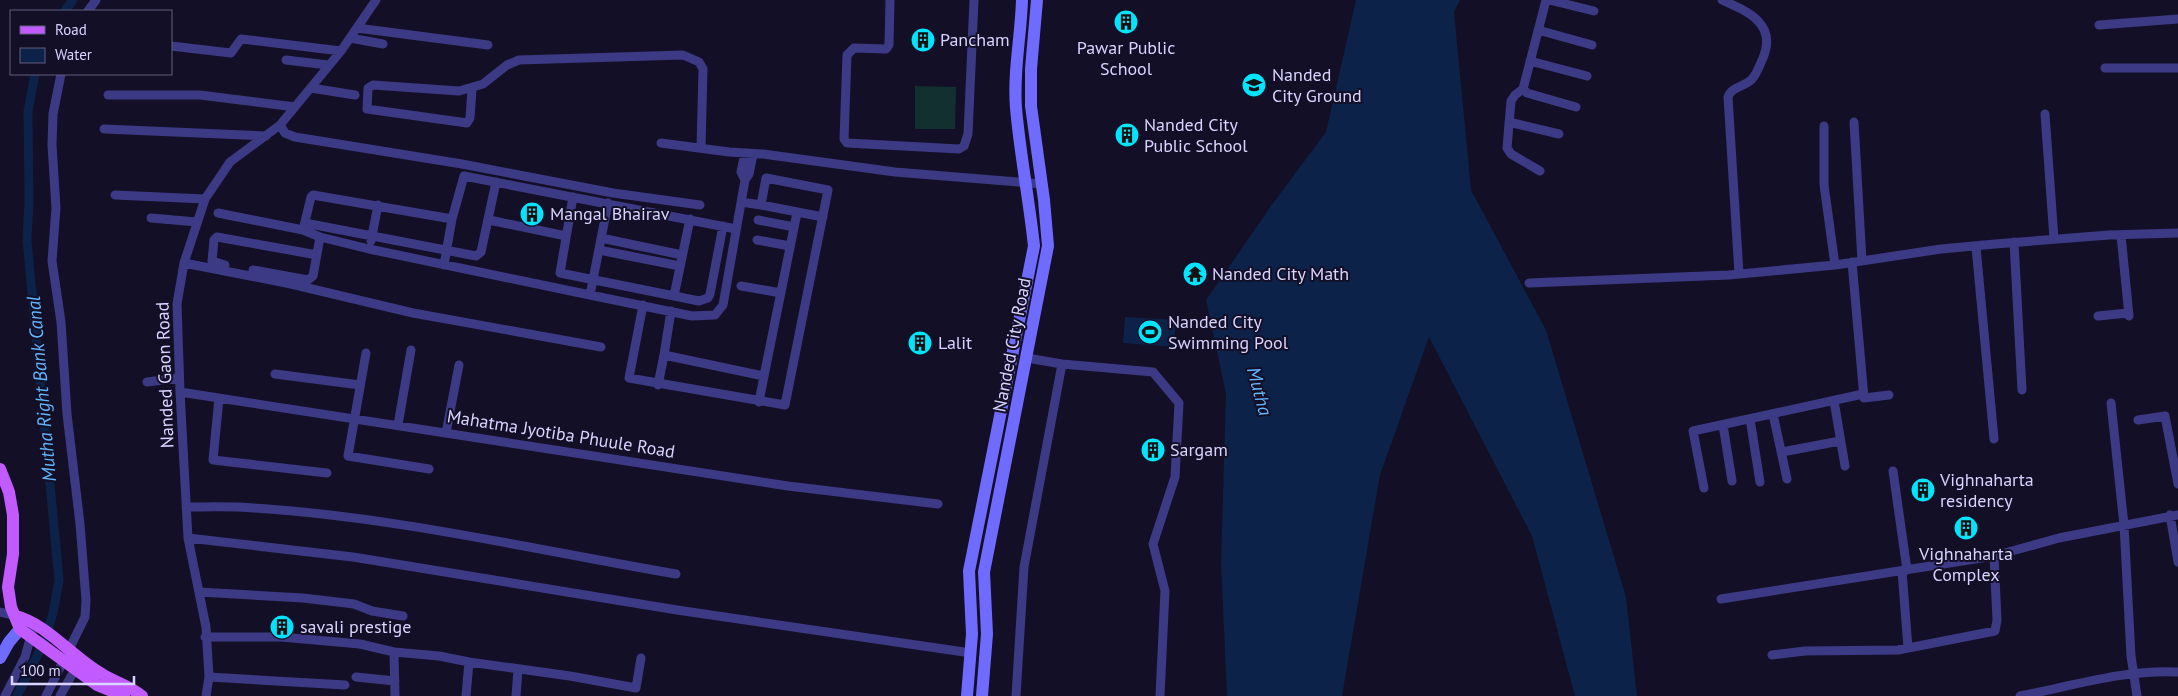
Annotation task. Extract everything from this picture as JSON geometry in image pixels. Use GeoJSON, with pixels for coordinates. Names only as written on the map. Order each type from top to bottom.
{"type":"FeatureCollection","features":[{"type":"Feature","properties":{"kind":"main road"},"geometry":{"type":"LineString","coordinates":[[1,474],[13,515],[13,554],[8,587],[11,607],[20,629],[121,692],[142,696]]}},
{"type":"Feature","properties":{"kind":"main road"},"geometry":{"type":"LineString","coordinates":[[16,616],[30,619],[66,656]]}},
{"type":"Feature","properties":{"kind":"street","name":"Nanded Gaon Road"},"geometry":{"type":"LineString","coordinates":[[206,696],[209,677],[206,627],[188,538],[180,392],[177,304],[184,263],[205,198],[230,162],[280,125],[341,51],[376,0]]}},
{"type":"Feature","properties":{"kind":"street"},"geometry":{"type":"LineString","coordinates":[[890,0],[889,45],[886,49],[854,48],[847,55],[844,139],[847,143],[959,149],[964,146],[968,134],[974,0]]}},
{"type":"Feature","properties":{"kind":"street","name":"Nanded City Road"},"geometry":{"type":"LineString","coordinates":[[967,696],[972,634],[969,571],[1034,246],[1016,107],[1016,68],[1021,31],[1022,0]]}},
{"type":"Feature","properties":{"kind":"street","name":"Nanded City Road"},"geometry":{"type":"LineString","coordinates":[[982,696],[987,634],[984,572],[1048,246],[1042,184],[1031,106],[1031,69],[1037,0]]}},
{"type":"Feature","properties":{"kind":"street"},"geometry":{"type":"LineString","coordinates":[[1540,171],[1508,151],[1506,142],[1513,97],[1522,89],[1548,0],[1594,11]]}},
{"type":"Feature","properties":{"kind":"street"},"geometry":{"type":"LineString","coordinates":[[1722,0],[1745,11],[1762,26],[1768,37],[1765,52],[1755,75],[1748,82],[1733,90],[1728,97],[1739,274]]}},
{"type":"Feature","properties":{"kind":"street"},"geometry":{"type":"LineString","coordinates":[[2099,25],[2178,19]]}},
{"type":"Feature","properties":{"kind":"street"},"geometry":{"type":"LineString","coordinates":[[357,28],[488,45]]}},
{"type":"Feature","properties":{"kind":"street"},"geometry":{"type":"LineString","coordinates":[[1538,30],[1592,45]]}},
{"type":"Feature","properties":{"kind":"street"},"geometry":{"type":"LineString","coordinates":[[350,38],[383,44]]}},
{"type":"Feature","properties":{"kind":"street"},"geometry":{"type":"LineString","coordinates":[[172,46],[231,52],[241,39],[341,51]]}},
{"type":"Feature","properties":{"kind":"street"},"geometry":{"type":"LineString","coordinates":[[472,88],[470,118],[467,123],[367,110],[368,88],[373,85],[459,91],[483,84],[507,65],[519,60],[683,55],[699,62],[703,69],[701,148]]}},
{"type":"Feature","properties":{"kind":"street"},"geometry":{"type":"LineString","coordinates":[[286,60],[328,66]]}},
{"type":"Feature","properties":{"kind":"street"},"geometry":{"type":"LineString","coordinates":[[1530,61],[1587,76]]}},
{"type":"Feature","properties":{"kind":"street"},"geometry":{"type":"LineString","coordinates":[[2105,68],[2178,68]]}},
{"type":"Feature","properties":{"kind":"street"},"geometry":{"type":"LineString","coordinates":[[46,696],[85,618],[86,600],[80,524],[67,414],[61,322],[52,261],[56,208],[52,145],[53,122],[61,75]]}},
{"type":"Feature","properties":{"kind":"street"},"geometry":{"type":"LineString","coordinates":[[311,88],[355,95]]}},
{"type":"Feature","properties":{"kind":"street"},"geometry":{"type":"LineString","coordinates":[[1522,89],[1531,94],[1576,107]]}},
{"type":"Feature","properties":{"kind":"street"},"geometry":{"type":"LineString","coordinates":[[108,95],[200,95],[295,107]]}},
{"type":"Feature","properties":{"kind":"street"},"geometry":{"type":"LineString","coordinates":[[2045,114],[2054,239]]}},
{"type":"Feature","properties":{"kind":"street"},"geometry":{"type":"LineString","coordinates":[[1509,122],[1559,134]]}},
{"type":"Feature","properties":{"kind":"street"},"geometry":{"type":"LineString","coordinates":[[1854,122],[1857,261],[1863,394],[1864,398],[1890,395]]}},
{"type":"Feature","properties":{"kind":"street"},"geometry":{"type":"LineString","coordinates":[[280,125],[285,133],[295,137],[462,164],[613,193],[700,205]]}},
{"type":"Feature","properties":{"kind":"street"},"geometry":{"type":"LineString","coordinates":[[1824,126],[1824,185],[1835,264]]}},
{"type":"Feature","properties":{"kind":"street"},"geometry":{"type":"LineString","coordinates":[[104,129],[266,136]]}},
{"type":"Feature","properties":{"kind":"street"},"geometry":{"type":"LineString","coordinates":[[661,143],[894,172],[1042,184]]}},
{"type":"Feature","properties":{"kind":"street"},"geometry":{"type":"LineString","coordinates":[[304,226],[320,237],[369,249],[692,316],[715,314],[720,311],[723,305],[745,180],[749,174],[749,153]]}},
{"type":"Feature","properties":{"kind":"street"},"geometry":{"type":"LineString","coordinates":[[444,265],[462,176],[574,196],[736,229]]}},
{"type":"Feature","properties":{"kind":"street"},"geometry":{"type":"LineString","coordinates":[[642,305],[628,377],[658,385],[786,405],[828,190],[766,178],[760,206]]}},
{"type":"Feature","properties":{"kind":"street"},"geometry":{"type":"LineString","coordinates":[[218,213],[372,236],[478,256],[481,252],[489,220],[496,182]]}},
{"type":"Feature","properties":{"kind":"street"},"geometry":{"type":"LineString","coordinates":[[115,195],[205,198]]}},
{"type":"Feature","properties":{"kind":"street"},"geometry":{"type":"LineString","coordinates":[[304,226],[313,195],[452,219]]}},
{"type":"Feature","properties":{"kind":"street"},"geometry":{"type":"LineString","coordinates":[[574,196],[560,273],[674,296],[699,301],[708,298],[723,226]]}},
{"type":"Feature","properties":{"kind":"street"},"geometry":{"type":"LineString","coordinates":[[741,202],[823,217]]}},
{"type":"Feature","properties":{"kind":"street"},"geometry":{"type":"LineString","coordinates":[[590,295],[608,203]]}},
{"type":"Feature","properties":{"kind":"street"},"geometry":{"type":"LineString","coordinates":[[369,249],[378,205]]}},
{"type":"Feature","properties":{"kind":"street"},"geometry":{"type":"LineString","coordinates":[[759,402],[797,213]]}},
{"type":"Feature","properties":{"kind":"street"},"geometry":{"type":"LineString","coordinates":[[151,218],[197,222]]}},
{"type":"Feature","properties":{"kind":"street"},"geometry":{"type":"LineString","coordinates":[[674,296],[690,219]]}},
{"type":"Feature","properties":{"kind":"street"},"geometry":{"type":"LineString","coordinates":[[489,220],[566,236]]}},
{"type":"Feature","properties":{"kind":"street"},"geometry":{"type":"LineString","coordinates":[[758,220],[794,227]]}},
{"type":"Feature","properties":{"kind":"street"},"geometry":{"type":"LineString","coordinates":[[1529,284],[1739,274],[2014,242],[2178,233]]}},
{"type":"Feature","properties":{"kind":"street"},"geometry":{"type":"LineString","coordinates":[[2098,316],[2128,314],[2121,235]]}},
{"type":"Feature","properties":{"kind":"street"},"geometry":{"type":"LineString","coordinates":[[317,255],[219,237],[214,240],[212,259],[214,263],[308,280],[313,276],[317,255],[320,237]]}},
{"type":"Feature","properties":{"kind":"street"},"geometry":{"type":"LineString","coordinates":[[601,238],[682,255]]}},
{"type":"Feature","properties":{"kind":"street"},"geometry":{"type":"LineString","coordinates":[[757,240],[790,246]]}},
{"type":"Feature","properties":{"kind":"street"},"geometry":{"type":"LineString","coordinates":[[2014,242],[2022,390]]}},
{"type":"Feature","properties":{"kind":"street"},"geometry":{"type":"LineString","coordinates":[[1976,247],[1994,439]]}},
{"type":"Feature","properties":{"kind":"street"},"geometry":{"type":"LineString","coordinates":[[598,250],[680,266]]}},
{"type":"Feature","properties":{"kind":"street"},"geometry":{"type":"LineString","coordinates":[[184,263],[291,284],[413,313],[601,347]]}},
{"type":"Feature","properties":{"kind":"street"},"geometry":{"type":"LineString","coordinates":[[741,286],[781,293]]}},
{"type":"Feature","properties":{"kind":"street"},"geometry":{"type":"LineString","coordinates":[[658,385],[671,311]]}},
{"type":"Feature","properties":{"kind":"street"},"geometry":{"type":"LineString","coordinates":[[398,425],[412,350]]}},
{"type":"Feature","properties":{"kind":"street"},"geometry":{"type":"LineString","coordinates":[[366,353],[348,456],[429,469]]}},
{"type":"Feature","properties":{"kind":"street"},"geometry":{"type":"LineString","coordinates":[[664,354],[764,376]]}},
{"type":"Feature","properties":{"kind":"street"},"geometry":{"type":"LineString","coordinates":[[1027,358],[1062,364],[1153,372],[1179,403],[1175,477],[1153,544],[1165,591],[1160,696]]}},
{"type":"Feature","properties":{"kind":"street"},"geometry":{"type":"LineString","coordinates":[[1016,696],[1024,567],[1062,364]]}},
{"type":"Feature","properties":{"kind":"street"},"geometry":{"type":"LineString","coordinates":[[446,432],[459,365]]}},
{"type":"Feature","properties":{"kind":"street"},"geometry":{"type":"LineString","coordinates":[[275,374],[360,385]]}},
{"type":"Feature","properties":{"kind":"street"},"geometry":{"type":"LineString","coordinates":[[146,382],[180,378]]}},
{"type":"Feature","properties":{"kind":"street","name":"Mahatma Jyotiba Phuule Road"},"geometry":{"type":"LineString","coordinates":[[180,392],[788,486],[938,504]]}},
{"type":"Feature","properties":{"kind":"street"},"geometry":{"type":"LineString","coordinates":[[1704,488],[1693,431],[1863,394]]}},
{"type":"Feature","properties":{"kind":"street"},"geometry":{"type":"LineString","coordinates":[[219,398],[213,460],[327,473]]}},
{"type":"Feature","properties":{"kind":"street"},"geometry":{"type":"LineString","coordinates":[[1834,401],[1845,466]]}},
{"type":"Feature","properties":{"kind":"street"},"geometry":{"type":"LineString","coordinates":[[2111,403],[2124,525],[2131,617],[2131,656],[2137,696]]}},
{"type":"Feature","properties":{"kind":"street"},"geometry":{"type":"LineString","coordinates":[[1773,414],[1787,479]]}},
{"type":"Feature","properties":{"kind":"street"},"geometry":{"type":"LineString","coordinates":[[2138,420],[2165,416],[2178,484]]}},
{"type":"Feature","properties":{"kind":"street"},"geometry":{"type":"LineString","coordinates":[[1750,419],[1760,482]]}},
{"type":"Feature","properties":{"kind":"street"},"geometry":{"type":"LineString","coordinates":[[1723,425],[1732,481]]}},
{"type":"Feature","properties":{"kind":"street"},"geometry":{"type":"LineString","coordinates":[[1782,452],[1840,441]]}},
{"type":"Feature","properties":{"kind":"street"},"geometry":{"type":"LineString","coordinates":[[1893,471],[1905,570],[1908,648]]}},
{"type":"Feature","properties":{"kind":"street"},"geometry":{"type":"LineString","coordinates":[[186,507],[261,508],[311,512],[396,524],[676,574]]}},
{"type":"Feature","properties":{"kind":"street"},"geometry":{"type":"LineString","coordinates":[[1721,599],[1994,556],[2060,538],[2174,515],[2178,562]]}},
{"type":"Feature","properties":{"kind":"street"},"geometry":{"type":"LineString","coordinates":[[188,538],[353,556],[677,610],[970,653]]}},
{"type":"Feature","properties":{"kind":"street"},"geometry":{"type":"LineString","coordinates":[[1772,655],[1805,651],[1898,650],[1995,631],[1998,620],[1994,556]]}},
{"type":"Feature","properties":{"kind":"street"},"geometry":{"type":"LineString","coordinates":[[199,592],[303,598],[354,604],[372,611],[403,616]]}},
{"type":"Feature","properties":{"kind":"street"},"geometry":{"type":"LineString","coordinates":[[970,595],[985,593]]}},
{"type":"Feature","properties":{"kind":"street"},"geometry":{"type":"LineString","coordinates":[[0,612],[16,616]]}},
{"type":"Feature","properties":{"kind":"street"},"geometry":{"type":"LineString","coordinates":[[5,696],[24,657],[34,623]]}},
{"type":"Feature","properties":{"kind":"street"},"geometry":{"type":"LineString","coordinates":[[1,654],[20,629]]}},
{"type":"Feature","properties":{"kind":"street"},"geometry":{"type":"LineString","coordinates":[[206,637],[281,637],[360,644],[394,652],[439,656],[636,688],[642,696]]}},
{"type":"Feature","properties":{"kind":"street"},"geometry":{"type":"LineString","coordinates":[[394,652],[395,696]]}},
{"type":"Feature","properties":{"kind":"street"},"geometry":{"type":"LineString","coordinates":[[636,688],[641,658]]}},
{"type":"Feature","properties":{"kind":"street"},"geometry":{"type":"LineString","coordinates":[[466,696],[469,662]]}},
{"type":"Feature","properties":{"kind":"street"},"geometry":{"type":"LineString","coordinates":[[60,696],[77,664]]}},
{"type":"Feature","properties":{"kind":"street"},"geometry":{"type":"LineString","coordinates":[[516,696],[518,669]]}},
{"type":"Feature","properties":{"kind":"street"},"geometry":{"type":"LineString","coordinates":[[2020,696],[2134,673],[2154,670],[2178,672]]}},
{"type":"Feature","properties":{"kind":"street"},"geometry":{"type":"LineString","coordinates":[[209,677],[345,685]]}},
{"type":"Feature","properties":{"kind":"street"},"geometry":{"type":"LineString","coordinates":[[356,677],[395,681]]}},
{"type":"Feature","properties":{"kind":"green space"},"geometry":{"type":"Polygon","coordinates":[[[915,86],[956,87],[955,129],[915,129],[915,86]]]}},
{"type":"Feature","properties":{"kind":"water","name":"Mutha"},"geometry":{"type":"Polygon","coordinates":[[[1356,0],[1460,0],[1454,12],[1471,190],[1546,330],[1626,597],[1637,696],[1575,696],[1532,536],[1429,337],[1380,475],[1342,696],[1227,696],[1221,563],[1226,394],[1206,300],[1271,206],[1326,132],[1356,0]]]}},
{"type":"Feature","properties":{"kind":"water","name":"Nanded City Swimming Pool"},"geometry":{"type":"Polygon","coordinates":[[[1125,317],[1176,320],[1174,347],[1123,343],[1125,317]]]}},
{"type":"Feature","properties":{"kind":"waterway","name":"Mutha Right Bank Canal"},"geometry":{"type":"LineString","coordinates":[[66,10],[73,0]]}},
{"type":"Feature","properties":{"kind":"waterway","name":"Mutha Right Bank Canal"},"geometry":{"type":"LineString","coordinates":[[17,696],[44,642],[53,613],[59,580],[27,240],[29,202],[28,111],[35,75]]}},
{"type":"Feature","properties":{"kind":"place","name":"Pawar Public School"},"geometry":{"type":"Point","coordinates":[1126,22]}},
{"type":"Feature","properties":{"kind":"place","name":"Pancham"},"geometry":{"type":"Point","coordinates":[923,40]}},
{"type":"Feature","properties":{"kind":"place","name":"Nanded City Ground"},"geometry":{"type":"Point","coordinates":[1254,85]}},
{"type":"Feature","properties":{"kind":"place","name":"Nanded City Public School"},"geometry":{"type":"Point","coordinates":[1127,135]}},
{"type":"Feature","properties":{"kind":"place","name":"Mangal Bhairav"},"geometry":{"type":"Point","coordinates":[532,214]}},
{"type":"Feature","properties":{"kind":"place","name":"Nanded City Math"},"geometry":{"type":"Point","coordinates":[1195,274]}},
{"type":"Feature","properties":{"kind":"place","name":"Nanded City Swimming Pool"},"geometry":{"type":"Point","coordinates":[1150,332]}},
{"type":"Feature","properties":{"kind":"place","name":"Lalit"},"geometry":{"type":"Point","coordinates":[920,343]}},
{"type":"Feature","properties":{"kind":"place","name":"Sargam"},"geometry":{"type":"Point","coordinates":[1153,450]}},
{"type":"Feature","properties":{"kind":"place","name":"Vighnaharta residency"},"geometry":{"type":"Point","coordinates":[1923,490]}},
{"type":"Feature","properties":{"kind":"place","name":"Vighnaharta Complex"},"geometry":{"type":"Point","coordinates":[1966,528]}},
{"type":"Feature","properties":{"kind":"place","name":"savali prestige"},"geometry":{"type":"Point","coordinates":[282,627]}}]}
